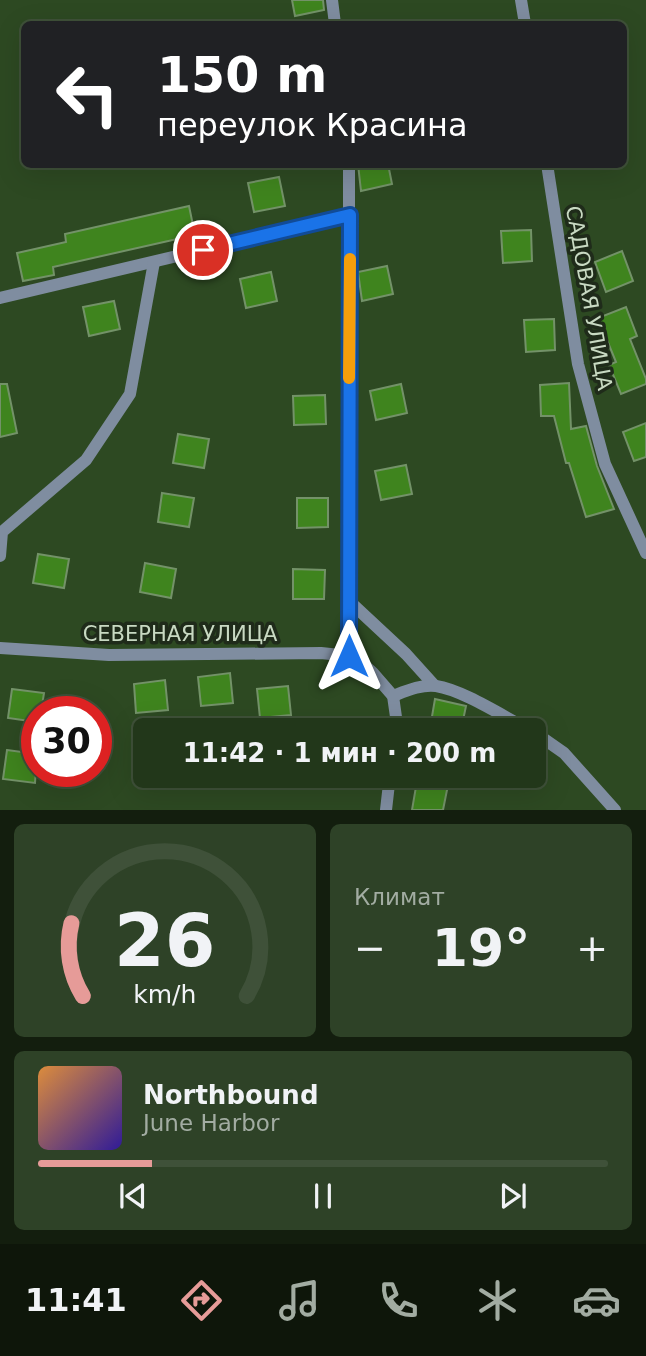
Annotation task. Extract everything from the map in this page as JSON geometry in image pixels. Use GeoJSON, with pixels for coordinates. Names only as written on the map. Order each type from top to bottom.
{"type":"FeatureCollection","features":[{"type":"Feature","properties":{"kind":"street"},"geometry":{"type":"LineString","coordinates":[[332,0],[335,21]]}},
{"type":"Feature","properties":{"kind":"street"},"geometry":{"type":"LineString","coordinates":[[521,0],[524,21]]}},
{"type":"Feature","properties":{"kind":"street"},"geometry":{"type":"LineString","coordinates":[[349,168],[349,656],[362,663],[393,696],[396,718]]}},
{"type":"Feature","properties":{"kind":"street","name":"САДОВАЯ УЛИЦА"},"geometry":{"type":"LineString","coordinates":[[548,168],[578,364],[605,464],[646,553]]}},
{"type":"Feature","properties":{"kind":"street"},"geometry":{"type":"LineString","coordinates":[[0,298],[350,215]]}},
{"type":"Feature","properties":{"kind":"street"},"geometry":{"type":"LineString","coordinates":[[0,556],[2,532],[86,460],[130,394],[154,262]]}},
{"type":"Feature","properties":{"kind":"street"},"geometry":{"type":"LineString","coordinates":[[348,600],[406,654],[434,685],[506,718]]}},
{"type":"Feature","properties":{"kind":"street","name":"СЕВЕРНАЯ УЛИЦА"},"geometry":{"type":"LineString","coordinates":[[0,648],[109,656],[321,653],[349,656]]}},
{"type":"Feature","properties":{"kind":"street"},"geometry":{"type":"LineString","coordinates":[[393,696],[434,685]]}},
{"type":"Feature","properties":{"kind":"street"},"geometry":{"type":"LineString","coordinates":[[546,741],[564,753],[615,810]]}},
{"type":"Feature","properties":{"kind":"street"},"geometry":{"type":"LineString","coordinates":[[386,810],[389,788]]}},
{"type":"Feature","properties":{"kind":"building"},"geometry":{"type":"Polygon","coordinates":[[[292,0],[323,0],[324,10],[295,16],[292,0]]]}},
{"type":"Feature","properties":{"kind":"building"},"geometry":{"type":"Polygon","coordinates":[[[358,168],[389,168],[392,184],[361,191],[358,168]]]}},
{"type":"Feature","properties":{"kind":"building"},"geometry":{"type":"Polygon","coordinates":[[[279,177],[285,206],[254,212],[248,183],[279,177]]]}},
{"type":"Feature","properties":{"kind":"building"},"geometry":{"type":"Polygon","coordinates":[[[189,206],[195,235],[53,267],[54,275],[23,281],[17,253],[66,242],[65,234],[189,206]]]}},
{"type":"Feature","properties":{"kind":"building"},"geometry":{"type":"Polygon","coordinates":[[[531,230],[532,261],[503,263],[501,231],[531,230]]]}},
{"type":"Feature","properties":{"kind":"building"},"geometry":{"type":"Polygon","coordinates":[[[622,251],[633,281],[606,292],[595,262],[622,251]]]}},
{"type":"Feature","properties":{"kind":"building"},"geometry":{"type":"Polygon","coordinates":[[[387,266],[393,294],[362,301],[358,272],[387,266]]]}},
{"type":"Feature","properties":{"kind":"building"},"geometry":{"type":"Polygon","coordinates":[[[271,272],[277,301],[246,308],[240,279],[271,272]]]}},
{"type":"Feature","properties":{"kind":"building"},"geometry":{"type":"Polygon","coordinates":[[[114,301],[120,329],[89,336],[83,307],[114,301]]]}},
{"type":"Feature","properties":{"kind":"building"},"geometry":{"type":"Polygon","coordinates":[[[626,307],[637,336],[630,339],[646,384],[621,394],[609,365],[616,362],[598,318],[626,307]]]}},
{"type":"Feature","properties":{"kind":"building"},"geometry":{"type":"Polygon","coordinates":[[[554,319],[555,350],[526,352],[524,320],[554,319]]]}},
{"type":"Feature","properties":{"kind":"building"},"geometry":{"type":"Polygon","coordinates":[[[569,383],[571,429],[586,426],[597,466],[614,509],[586,517],[569,463],[566,463],[554,416],[541,416],[540,385],[569,383]]]}},
{"type":"Feature","properties":{"kind":"building"},"geometry":{"type":"Polygon","coordinates":[[[0,384],[7,384],[17,433],[0,437],[0,384]]]}},
{"type":"Feature","properties":{"kind":"building"},"geometry":{"type":"Polygon","coordinates":[[[401,384],[407,413],[376,420],[370,391],[401,384]]]}},
{"type":"Feature","properties":{"kind":"building"},"geometry":{"type":"Polygon","coordinates":[[[325,395],[326,424],[294,425],[293,396],[325,395]]]}},
{"type":"Feature","properties":{"kind":"building"},"geometry":{"type":"Polygon","coordinates":[[[646,423],[646,457],[634,461],[623,432],[646,423]]]}},
{"type":"Feature","properties":{"kind":"building"},"geometry":{"type":"Polygon","coordinates":[[[178,434],[209,439],[204,468],[173,463],[178,434]]]}},
{"type":"Feature","properties":{"kind":"building"},"geometry":{"type":"Polygon","coordinates":[[[406,465],[412,494],[381,500],[375,471],[406,465]]]}},
{"type":"Feature","properties":{"kind":"building"},"geometry":{"type":"Polygon","coordinates":[[[162,493],[194,498],[189,527],[158,522],[162,493]]]}},
{"type":"Feature","properties":{"kind":"building"},"geometry":{"type":"Polygon","coordinates":[[[297,498],[328,498],[328,527],[297,528],[297,498]]]}},
{"type":"Feature","properties":{"kind":"building"},"geometry":{"type":"Polygon","coordinates":[[[38,554],[69,559],[64,588],[33,583],[38,554]]]}},
{"type":"Feature","properties":{"kind":"building"},"geometry":{"type":"Polygon","coordinates":[[[145,563],[176,569],[171,598],[140,592],[145,563]]]}},
{"type":"Feature","properties":{"kind":"building"},"geometry":{"type":"Polygon","coordinates":[[[293,569],[325,570],[324,599],[293,599],[293,569]]]}},
{"type":"Feature","properties":{"kind":"building"},"geometry":{"type":"Polygon","coordinates":[[[230,673],[233,703],[201,706],[198,677],[230,673]]]}},
{"type":"Feature","properties":{"kind":"building"},"geometry":{"type":"Polygon","coordinates":[[[165,680],[168,710],[136,713],[134,684],[165,680]]]}},
{"type":"Feature","properties":{"kind":"building"},"geometry":{"type":"Polygon","coordinates":[[[288,686],[291,715],[260,718],[257,689],[288,686]]]}},
{"type":"Feature","properties":{"kind":"building"},"geometry":{"type":"Polygon","coordinates":[[[12,689],[44,693],[44,696],[21,696],[21,720],[8,718],[12,689]]]}},
{"type":"Feature","properties":{"kind":"building"},"geometry":{"type":"Polygon","coordinates":[[[435,699],[466,706],[464,718],[432,718],[435,699]]]}},
{"type":"Feature","properties":{"kind":"building"},"geometry":{"type":"Polygon","coordinates":[[[7,750],[21,752],[21,781],[3,779],[7,750]]]}},
{"type":"Feature","properties":{"kind":"building"},"geometry":{"type":"Polygon","coordinates":[[[416,788],[447,788],[443,810],[412,810],[416,788]]]}},
{"type":"Feature","properties":{"kind":"slow traffic"},"geometry":{"type":"LineString","coordinates":[[349,378],[350,259]]}},
{"type":"Feature","properties":{"kind":"route"},"geometry":{"type":"LineString","coordinates":[[203,250],[350,215],[349,656]]}}]}
